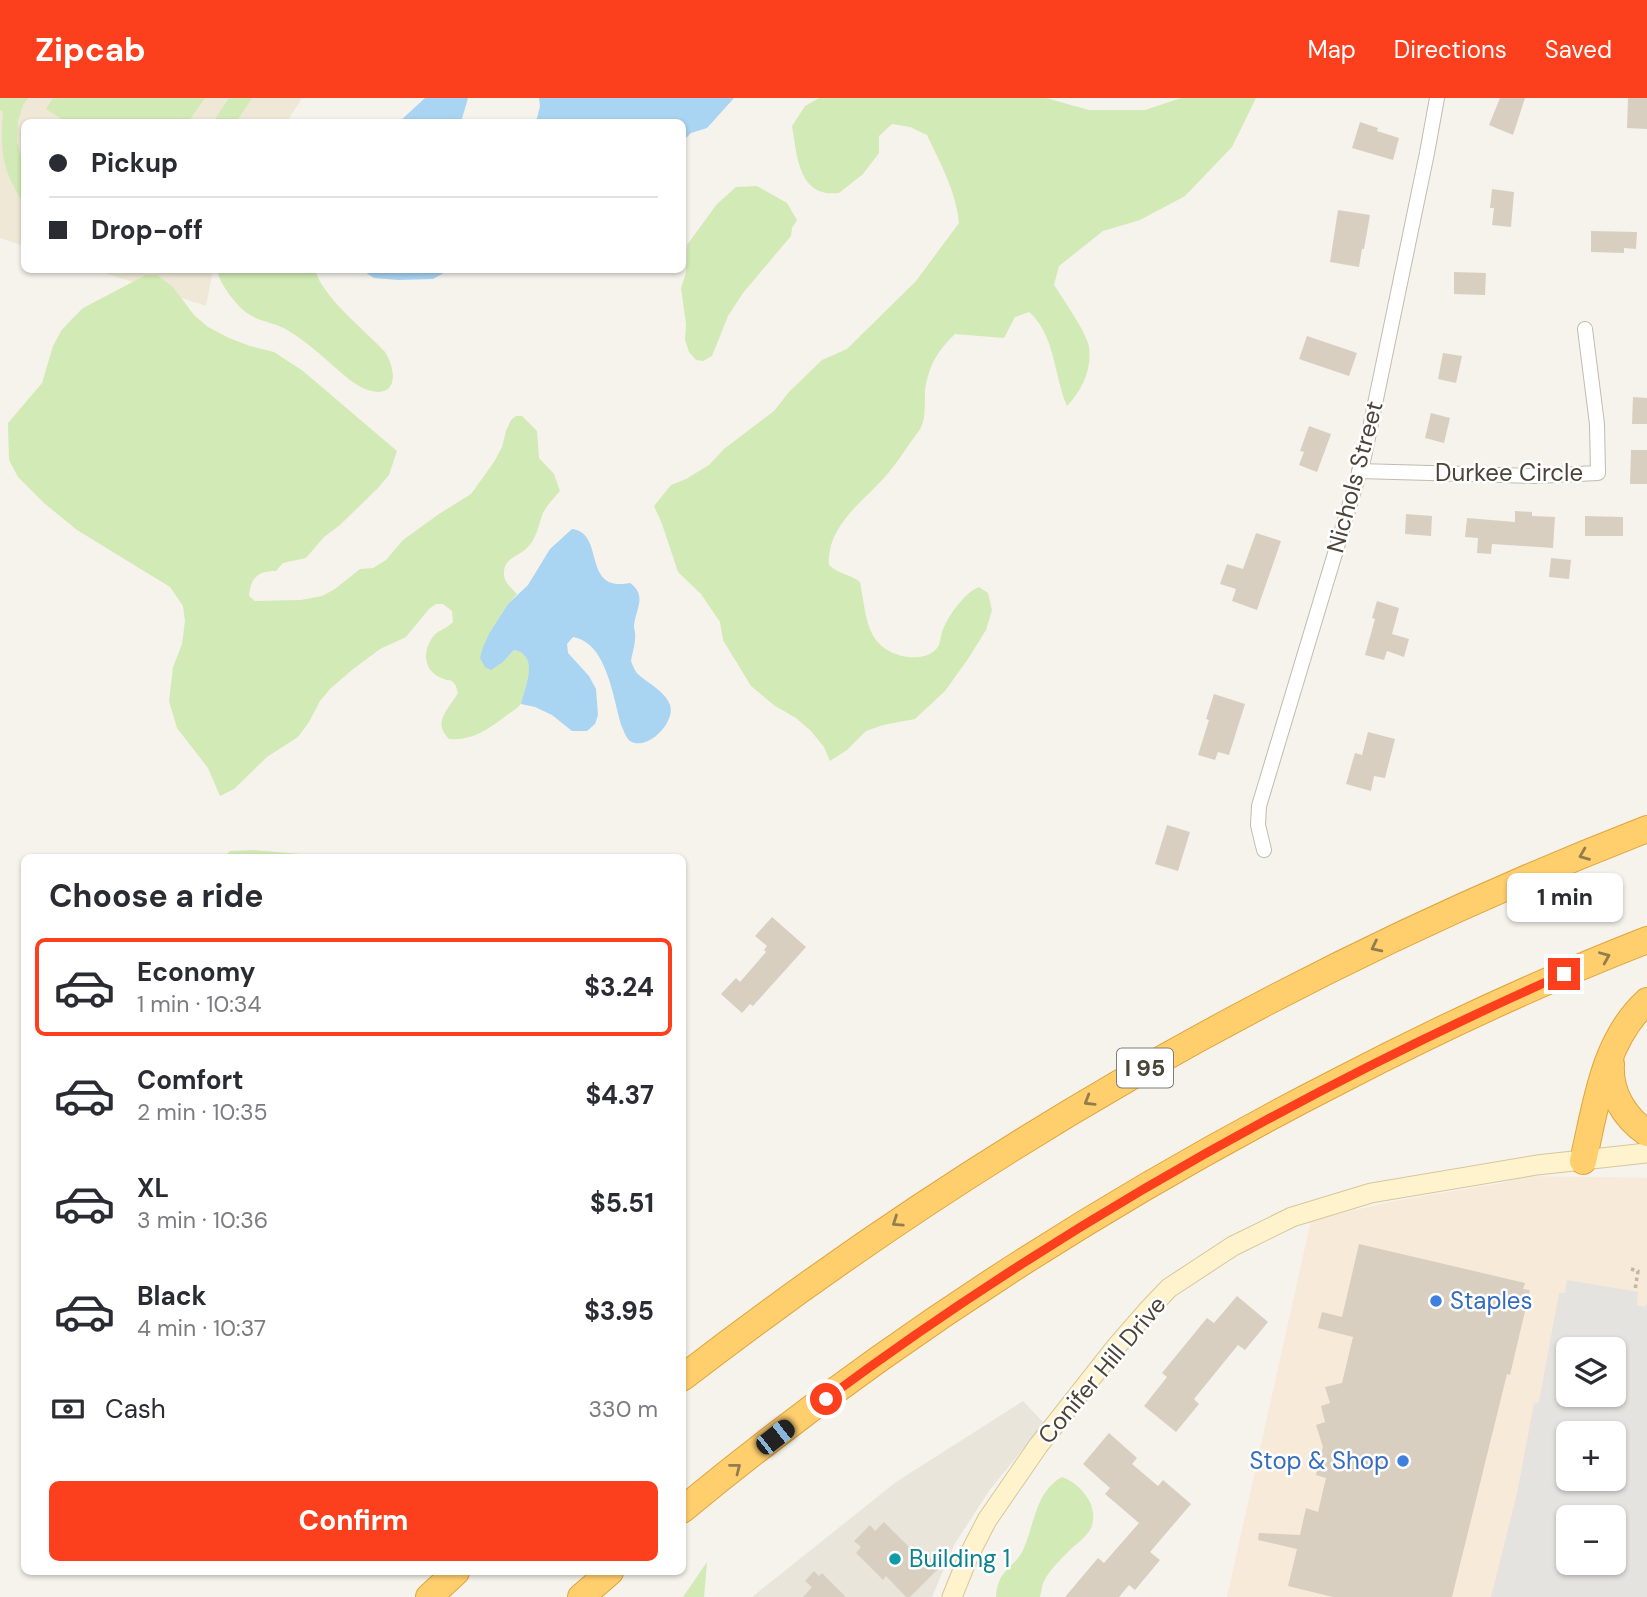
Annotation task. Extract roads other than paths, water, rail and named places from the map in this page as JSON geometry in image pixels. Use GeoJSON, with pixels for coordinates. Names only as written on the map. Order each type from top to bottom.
{"type":"FeatureCollection","features":[{"type":"Feature","properties":{"kind":"highway","name":"I 95"},"geometry":{"type":"LineString","coordinates":[[686,1375],[783,1302],[890,1227],[1000,1155],[1123,1081],[1228,1022],[1393,939],[1523,880],[1647,829]]}},
{"type":"Feature","properties":{"kind":"highway"},"geometry":{"type":"LineString","coordinates":[[686,1507],[791,1425],[905,1342],[1000,1277],[1164,1176],[1276,1113],[1401,1049],[1515,996],[1647,940]]}},
{"type":"Feature","properties":{"kind":"highway"},"geometry":{"type":"LineString","coordinates":[[1583,1161],[1599,1092],[1612,1055],[1626,1024],[1647,1001]]}},
{"type":"Feature","properties":{"kind":"highway"},"geometry":{"type":"LineString","coordinates":[[1612,1055],[1611,1079],[1617,1100],[1631,1119],[1647,1133]]}},
{"type":"Feature","properties":{"kind":"highway"},"geometry":{"type":"LineString","coordinates":[[429,1597],[453,1575]]}},
{"type":"Feature","properties":{"kind":"highway"},"geometry":{"type":"LineString","coordinates":[[581,1597],[607,1575]]}},
{"type":"Feature","properties":{"kind":"street","name":"Nichols Street"},"geometry":{"type":"LineString","coordinates":[[1264,850],[1258,825],[1259,806],[1364,457],[1437,98]]}},
{"type":"Feature","properties":{"kind":"street","name":"Durkee Circle"},"geometry":{"type":"LineString","coordinates":[[1359,471],[1535,476],[1598,473],[1597,424],[1586,328]]}},
{"type":"Feature","properties":{"kind":"street","name":"Conifer Hill Drive"},"geometry":{"type":"LineString","coordinates":[[952,1597],[969,1555],[988,1520],[1038,1446],[1115,1348],[1170,1288],[1233,1246],[1292,1217],[1371,1194],[1537,1165],[1647,1153]]}},
{"type":"Feature","properties":{"kind":"water"},"geometry":{"type":"Polygon","coordinates":[[[425,98],[468,98],[462,119],[402,119],[425,98]]]}},
{"type":"Feature","properties":{"kind":"water"},"geometry":{"type":"Polygon","coordinates":[[[539,98],[734,98],[707,128],[691,133],[686,138],[686,119],[537,119],[539,98]]]}},
{"type":"Feature","properties":{"kind":"water"},"geometry":{"type":"Polygon","coordinates":[[[366,273],[444,273],[433,279],[374,278],[366,273]]]}},
{"type":"Feature","properties":{"kind":"water"},"geometry":{"type":"Polygon","coordinates":[[[572,529],[582,533],[589,541],[599,571],[605,579],[615,584],[630,583],[638,593],[631,661],[638,674],[664,696],[671,712],[659,734],[644,742],[630,741],[626,736],[602,661],[585,641],[573,637],[567,644],[568,653],[589,676],[596,689],[598,715],[595,724],[587,731],[572,731],[552,715],[521,704],[529,672],[527,658],[522,653],[514,650],[491,670],[485,667],[480,658],[490,632],[508,604],[528,585],[550,549],[572,529]]]}},
{"type":"Feature","properties":{"kind":"place","name":"Staples"},"geometry":{"type":"Point","coordinates":[1436,1301]}},
{"type":"Feature","properties":{"kind":"place","name":"Stop & Shop"},"geometry":{"type":"Point","coordinates":[1403,1461]}},
{"type":"Feature","properties":{"kind":"place","name":"Building 1"},"geometry":{"type":"Point","coordinates":[895,1559]}}]}
